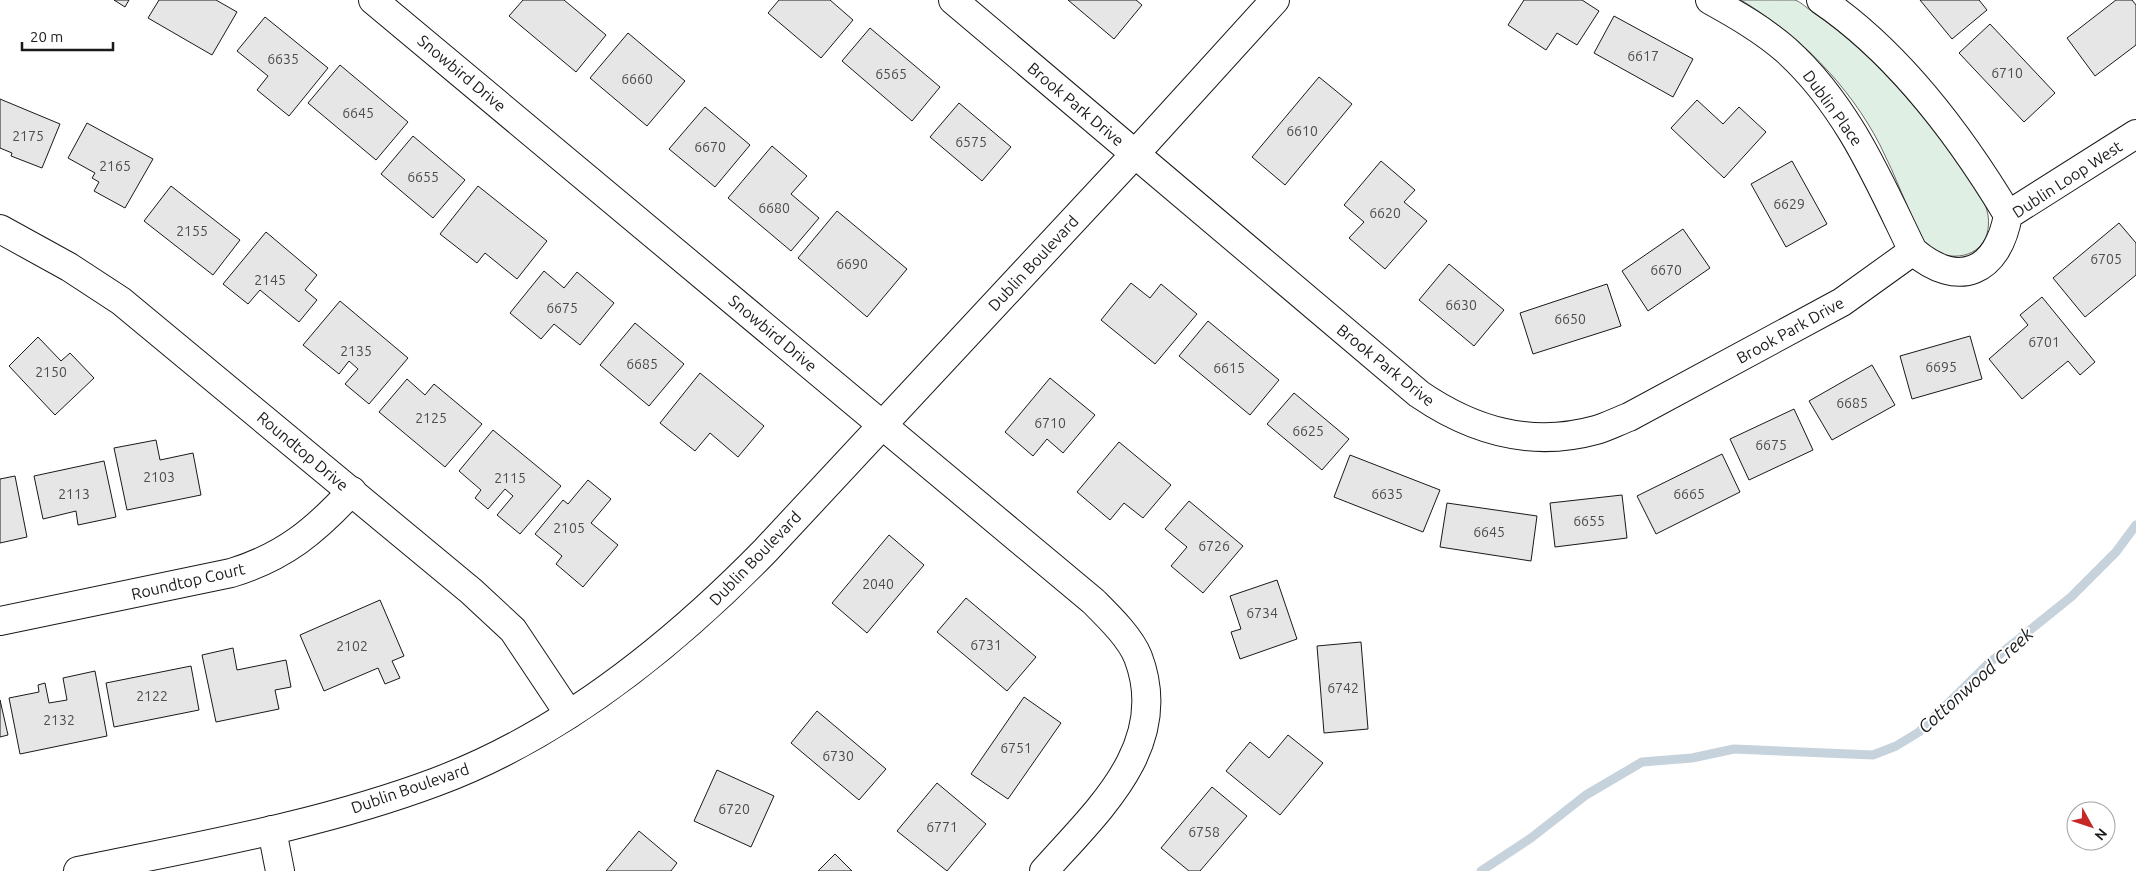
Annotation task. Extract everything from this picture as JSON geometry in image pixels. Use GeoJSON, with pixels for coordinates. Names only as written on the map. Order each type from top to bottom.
{"type":"FeatureCollection","features":[{"type":"Feature","properties":{"kind":"street","name":"Snowbird Drive"},"geometry":{"type":"LineString","coordinates":[[373,0],[1093,601],[1117,626],[1157,686],[1134,759],[1114,793],[1044,871]]}},
{"type":"Feature","properties":{"kind":"street","name":"Brook Park Drive"},"geometry":{"type":"LineString","coordinates":[[954,0],[1419,394],[1446,412],[1470,424],[1497,432],[1535,436],[1564,435],[1596,430],[1628,417],[1842,302],[1913,252]]}},
{"type":"Feature","properties":{"kind":"street","name":"Dublin Boulevard"},"geometry":{"type":"LineString","coordinates":[[78,871],[272,830],[370,804],[437,782],[516,744],[569,714],[652,654],[714,602],[765,551],[1135,154],[1275,0]]}},
{"type":"Feature","properties":{"kind":"street","name":"Dublin Place"},"geometry":{"type":"LineString","coordinates":[[1710,0],[1765,33],[1785,49],[1820,85],[1859,143],[1913,252]]}},
{"type":"Feature","properties":{"kind":"street"},"geometry":{"type":"LineString","coordinates":[[1821,0],[1866,35],[1941,115],[1985,176],[2008,215]]}},
{"type":"Feature","properties":{"kind":"street","name":"Dublin Loop West"},"geometry":{"type":"LineString","coordinates":[[1913,252],[1928,264],[1940,269],[1966,272],[1978,267],[1989,260],[2000,244],[2005,233],[2008,215],[2136,134]]}},
{"type":"Feature","properties":{"kind":"street","name":"Roundtop Drive"},"geometry":{"type":"LineString","coordinates":[[0,229],[62,263],[121,301],[352,491],[504,620],[526,647],[569,714]]}},
{"type":"Feature","properties":{"kind":"street","name":"Roundtop Court"},"geometry":{"type":"LineString","coordinates":[[0,621],[231,573],[249,567],[270,559],[300,540],[332,513],[352,491]]}},
{"type":"Feature","properties":{"kind":"street"},"geometry":{"type":"LineString","coordinates":[[272,830],[280,871]]}},
{"type":"Feature","properties":{"kind":"green space"},"geometry":{"type":"Polygon","coordinates":[[[1741,0],[1795,0],[1835,28],[1874,63],[1942,141],[1980,194],[1988,215],[1988,225],[1987,234],[1978,248],[1964,255],[1944,255],[1935,251],[1923,240],[1880,145],[1868,123],[1838,82],[1802,45],[1783,29],[1741,0]]]}},
{"type":"Feature","properties":{"kind":"building"},"geometry":{"type":"Polygon","coordinates":[[[114,0],[129,0],[125,7],[114,0]]]}},
{"type":"Feature","properties":{"kind":"building"},"geometry":{"type":"Polygon","coordinates":[[[159,0],[216,0],[237,12],[212,55],[148,18],[159,0]]]}},
{"type":"Feature","properties":{"kind":"building"},"geometry":{"type":"Polygon","coordinates":[[[523,0],[564,0],[606,35],[576,72],[509,16],[523,0]]]}},
{"type":"Feature","properties":{"kind":"building"},"geometry":{"type":"Polygon","coordinates":[[[779,0],[830,0],[853,20],[821,58],[768,13],[779,0]]]}},
{"type":"Feature","properties":{"kind":"building"},"geometry":{"type":"Polygon","coordinates":[[[1068,0],[1136,0],[1142,5],[1114,39],[1068,0]]]}},
{"type":"Feature","properties":{"kind":"building"},"geometry":{"type":"Polygon","coordinates":[[[1524,0],[1582,0],[1599,11],[1577,45],[1557,33],[1546,50],[1508,25],[1524,0]]]}},
{"type":"Feature","properties":{"kind":"building"},"geometry":{"type":"Polygon","coordinates":[[[1920,0],[1979,0],[1987,10],[1952,39],[1920,0]]]}},
{"type":"Feature","properties":{"kind":"building"},"geometry":{"type":"Polygon","coordinates":[[[2116,0],[2132,0],[2136,5],[2136,45],[2095,76],[2067,38],[2116,0]]]}},
{"type":"Feature","properties":{"kind":"building"},"geometry":{"type":"Polygon","coordinates":[[[1614,16],[1693,59],[1673,97],[1594,53],[1614,16]]]}},
{"type":"Feature","properties":{"kind":"building"},"geometry":{"type":"Polygon","coordinates":[[[265,17],[328,68],[289,116],[257,90],[268,76],[237,51],[265,17]]]}},
{"type":"Feature","properties":{"kind":"building"},"geometry":{"type":"Polygon","coordinates":[[[1990,24],[2055,93],[2024,122],[1959,53],[1990,24]]]}},
{"type":"Feature","properties":{"kind":"building"},"geometry":{"type":"Polygon","coordinates":[[[870,28],[940,87],[912,121],[842,61],[870,28]]]}},
{"type":"Feature","properties":{"kind":"building"},"geometry":{"type":"Polygon","coordinates":[[[628,33],[685,81],[647,126],[590,78],[628,33]]]}},
{"type":"Feature","properties":{"kind":"building"},"geometry":{"type":"Polygon","coordinates":[[[340,65],[408,122],[376,160],[308,103],[340,65]]]}},
{"type":"Feature","properties":{"kind":"building"},"geometry":{"type":"Polygon","coordinates":[[[1319,77],[1352,104],[1285,185],[1252,157],[1319,77]]]}},
{"type":"Feature","properties":{"kind":"building"},"geometry":{"type":"Polygon","coordinates":[[[0,99],[60,124],[42,168],[11,156],[12,153],[0,148],[0,99]]]}},
{"type":"Feature","properties":{"kind":"building"},"geometry":{"type":"Polygon","coordinates":[[[1697,100],[1723,124],[1739,107],[1766,132],[1724,178],[1671,128],[1697,100]]]}},
{"type":"Feature","properties":{"kind":"building"},"geometry":{"type":"Polygon","coordinates":[[[959,103],[1011,147],[982,181],[930,137],[959,103]]]}},
{"type":"Feature","properties":{"kind":"building"},"geometry":{"type":"Polygon","coordinates":[[[705,107],[750,145],[715,187],[669,149],[705,107]]]}},
{"type":"Feature","properties":{"kind":"building"},"geometry":{"type":"Polygon","coordinates":[[[87,123],[153,159],[125,208],[94,191],[99,182],[92,178],[95,173],[68,158],[87,123]]]}},
{"type":"Feature","properties":{"kind":"building"},"geometry":{"type":"Polygon","coordinates":[[[413,136],[465,180],[433,218],[381,174],[413,136]]]}},
{"type":"Feature","properties":{"kind":"building"},"geometry":{"type":"Polygon","coordinates":[[[772,146],[807,176],[791,194],[819,218],[791,251],[728,198],[772,146]]]}},
{"type":"Feature","properties":{"kind":"building"},"geometry":{"type":"Polygon","coordinates":[[[1381,161],[1415,190],[1404,202],[1427,221],[1385,269],[1349,238],[1364,222],[1344,205],[1381,161]]]}},
{"type":"Feature","properties":{"kind":"building"},"geometry":{"type":"Polygon","coordinates":[[[1792,161],[1827,224],[1786,247],[1751,184],[1792,161]]]}},
{"type":"Feature","properties":{"kind":"building"},"geometry":{"type":"Polygon","coordinates":[[[171,186],[240,240],[213,275],[144,221],[171,186]]]}},
{"type":"Feature","properties":{"kind":"building"},"geometry":{"type":"Polygon","coordinates":[[[478,186],[547,241],[517,279],[485,253],[477,263],[440,234],[478,186]]]}},
{"type":"Feature","properties":{"kind":"building"},"geometry":{"type":"Polygon","coordinates":[[[837,211],[907,269],[867,317],[798,258],[837,211]]]}},
{"type":"Feature","properties":{"kind":"building"},"geometry":{"type":"Polygon","coordinates":[[[2119,223],[2136,243],[2136,275],[2085,317],[2053,278],[2119,223]]]}},
{"type":"Feature","properties":{"kind":"building"},"geometry":{"type":"Polygon","coordinates":[[[1683,229],[1710,268],[1648,311],[1622,271],[1683,229]]]}},
{"type":"Feature","properties":{"kind":"building"},"geometry":{"type":"Polygon","coordinates":[[[266,232],[317,275],[305,290],[317,300],[299,322],[260,290],[248,304],[223,284],[266,232]]]}},
{"type":"Feature","properties":{"kind":"building"},"geometry":{"type":"Polygon","coordinates":[[[1449,264],[1504,310],[1474,346],[1419,300],[1449,264]]]}},
{"type":"Feature","properties":{"kind":"building"},"geometry":{"type":"Polygon","coordinates":[[[544,271],[564,288],[577,272],[614,303],[580,345],[554,324],[541,339],[510,313],[544,271]]]}},
{"type":"Feature","properties":{"kind":"building"},"geometry":{"type":"Polygon","coordinates":[[[1131,283],[1150,298],[1161,284],[1197,314],[1155,364],[1101,320],[1131,283]]]}},
{"type":"Feature","properties":{"kind":"building"},"geometry":{"type":"Polygon","coordinates":[[[1607,284],[1621,326],[1533,354],[1520,313],[1607,284]]]}},
{"type":"Feature","properties":{"kind":"building"},"geometry":{"type":"Polygon","coordinates":[[[2042,297],[2095,362],[2080,375],[2068,361],[2022,399],[1989,359],[2028,325],[2020,315],[2042,297]]]}},
{"type":"Feature","properties":{"kind":"building"},"geometry":{"type":"Polygon","coordinates":[[[340,301],[408,358],[369,404],[345,384],[358,369],[349,361],[339,374],[303,345],[340,301]]]}},
{"type":"Feature","properties":{"kind":"building"},"geometry":{"type":"Polygon","coordinates":[[[1208,321],[1279,380],[1250,415],[1179,356],[1208,321]]]}},
{"type":"Feature","properties":{"kind":"building"},"geometry":{"type":"Polygon","coordinates":[[[635,323],[684,364],[649,406],[600,365],[635,323]]]}},
{"type":"Feature","properties":{"kind":"building"},"geometry":{"type":"Polygon","coordinates":[[[1970,336],[1982,379],[1912,399],[1900,356],[1970,336]]]}},
{"type":"Feature","properties":{"kind":"building"},"geometry":{"type":"Polygon","coordinates":[[[38,337],[61,361],[70,353],[94,378],[55,415],[9,366],[38,337]]]}},
{"type":"Feature","properties":{"kind":"building"},"geometry":{"type":"Polygon","coordinates":[[[1872,365],[1895,405],[1832,440],[1809,401],[1872,365]]]}},
{"type":"Feature","properties":{"kind":"building"},"geometry":{"type":"Polygon","coordinates":[[[700,373],[764,426],[738,457],[710,433],[695,451],[660,423],[700,373]]]}},
{"type":"Feature","properties":{"kind":"building"},"geometry":{"type":"Polygon","coordinates":[[[1050,378],[1095,415],[1063,453],[1047,439],[1033,456],[1005,432],[1050,378]]]}},
{"type":"Feature","properties":{"kind":"building"},"geometry":{"type":"Polygon","coordinates":[[[407,379],[425,395],[434,384],[482,424],[445,467],[379,412],[407,379]]]}},
{"type":"Feature","properties":{"kind":"building"},"geometry":{"type":"Polygon","coordinates":[[[1294,393],[1349,439],[1322,470],[1267,424],[1294,393]]]}},
{"type":"Feature","properties":{"kind":"building"},"geometry":{"type":"Polygon","coordinates":[[[1794,409],[1813,450],[1749,480],[1730,439],[1794,409]]]}},
{"type":"Feature","properties":{"kind":"building"},"geometry":{"type":"Polygon","coordinates":[[[493,430],[561,486],[520,534],[497,515],[513,496],[505,489],[488,509],[475,498],[481,490],[459,471],[493,430]]]}},
{"type":"Feature","properties":{"kind":"building"},"geometry":{"type":"Polygon","coordinates":[[[156,440],[160,460],[193,453],[201,495],[127,510],[114,448],[156,440]]]}},
{"type":"Feature","properties":{"kind":"building"},"geometry":{"type":"Polygon","coordinates":[[[1119,442],[1171,485],[1143,518],[1124,503],[1110,520],[1077,492],[1119,442]]]}},
{"type":"Feature","properties":{"kind":"building"},"geometry":{"type":"Polygon","coordinates":[[[1722,454],[1740,492],[1656,534],[1637,496],[1722,454]]]}},
{"type":"Feature","properties":{"kind":"building"},"geometry":{"type":"Polygon","coordinates":[[[1350,455],[1440,490],[1423,532],[1334,497],[1350,455]]]}},
{"type":"Feature","properties":{"kind":"building"},"geometry":{"type":"Polygon","coordinates":[[[104,461],[116,517],[78,525],[76,511],[43,519],[34,476],[104,461]]]}},
{"type":"Feature","properties":{"kind":"building"},"geometry":{"type":"Polygon","coordinates":[[[15,476],[27,537],[0,543],[0,479],[15,476]]]}},
{"type":"Feature","properties":{"kind":"building"},"geometry":{"type":"Polygon","coordinates":[[[588,480],[611,499],[591,523],[618,545],[583,587],[556,564],[562,556],[535,534],[563,500],[568,504],[588,480]]]}},
{"type":"Feature","properties":{"kind":"building"},"geometry":{"type":"Polygon","coordinates":[[[1622,495],[1627,538],[1555,547],[1550,503],[1622,495]]]}},
{"type":"Feature","properties":{"kind":"building"},"geometry":{"type":"Polygon","coordinates":[[[1189,501],[1243,546],[1203,593],[1171,566],[1187,547],[1165,529],[1189,501]]]}},
{"type":"Feature","properties":{"kind":"building"},"geometry":{"type":"Polygon","coordinates":[[[1447,503],[1537,516],[1531,561],[1440,547],[1447,503]]]}},
{"type":"Feature","properties":{"kind":"building"},"geometry":{"type":"Polygon","coordinates":[[[889,535],[924,565],[867,633],[832,603],[889,535]]]}},
{"type":"Feature","properties":{"kind":"building"},"geometry":{"type":"Polygon","coordinates":[[[1277,580],[1297,639],[1240,659],[1231,632],[1241,629],[1230,596],[1277,580]]]}},
{"type":"Feature","properties":{"kind":"building"},"geometry":{"type":"Polygon","coordinates":[[[966,598],[1036,657],[1007,691],[937,632],[966,598]]]}},
{"type":"Feature","properties":{"kind":"building"},"geometry":{"type":"Polygon","coordinates":[[[380,600],[404,656],[392,661],[400,678],[385,684],[378,668],[324,691],[300,635],[380,600]]]}},
{"type":"Feature","properties":{"kind":"building"},"geometry":{"type":"Polygon","coordinates":[[[1361,642],[1368,729],[1324,733],[1317,646],[1361,642]]]}},
{"type":"Feature","properties":{"kind":"building"},"geometry":{"type":"Polygon","coordinates":[[[233,648],[237,670],[286,660],[291,687],[275,690],[279,709],[216,722],[202,655],[233,648]]]}},
{"type":"Feature","properties":{"kind":"building"},"geometry":{"type":"Polygon","coordinates":[[[191,666],[199,710],[114,727],[106,683],[191,666]]]}},
{"type":"Feature","properties":{"kind":"building"},"geometry":{"type":"Polygon","coordinates":[[[95,671],[107,736],[20,754],[9,698],[39,692],[38,685],[45,683],[49,703],[67,700],[63,678],[95,671]]]}},
{"type":"Feature","properties":{"kind":"building"},"geometry":{"type":"Polygon","coordinates":[[[1024,697],[1061,723],[1008,799],[971,774],[1024,697]]]}},
{"type":"Feature","properties":{"kind":"building"},"geometry":{"type":"Polygon","coordinates":[[[0,700],[8,735],[0,737],[0,700]]]}},
{"type":"Feature","properties":{"kind":"building"},"geometry":{"type":"Polygon","coordinates":[[[817,711],[886,769],[859,800],[791,743],[817,711]]]}},
{"type":"Feature","properties":{"kind":"building"},"geometry":{"type":"Polygon","coordinates":[[[1288,735],[1323,763],[1280,815],[1226,771],[1250,742],[1269,758],[1288,735]]]}},
{"type":"Feature","properties":{"kind":"building"},"geometry":{"type":"Polygon","coordinates":[[[717,770],[774,796],[751,847],[694,821],[717,770]]]}},
{"type":"Feature","properties":{"kind":"building"},"geometry":{"type":"Polygon","coordinates":[[[937,783],[986,824],[947,871],[897,831],[937,783]]]}},
{"type":"Feature","properties":{"kind":"building"},"geometry":{"type":"Polygon","coordinates":[[[1212,787],[1247,816],[1200,871],[1189,871],[1161,848],[1212,787]]]}},
{"type":"Feature","properties":{"kind":"building"},"geometry":{"type":"Polygon","coordinates":[[[639,831],[677,863],[671,871],[606,871],[639,831]]]}},
{"type":"Feature","properties":{"kind":"building"},"geometry":{"type":"Polygon","coordinates":[[[835,854],[852,871],[818,871],[835,854]]]}},
{"type":"Feature","properties":{"kind":"waterway","name":"Cottonwood Creek"},"geometry":{"type":"LineString","coordinates":[[1481,871],[1531,838],[1586,795],[1642,762],[1692,758],[1734,749],[1873,755],[1896,746],[1919,732],[1989,663],[2071,597],[2116,552],[2136,525]]}}]}
